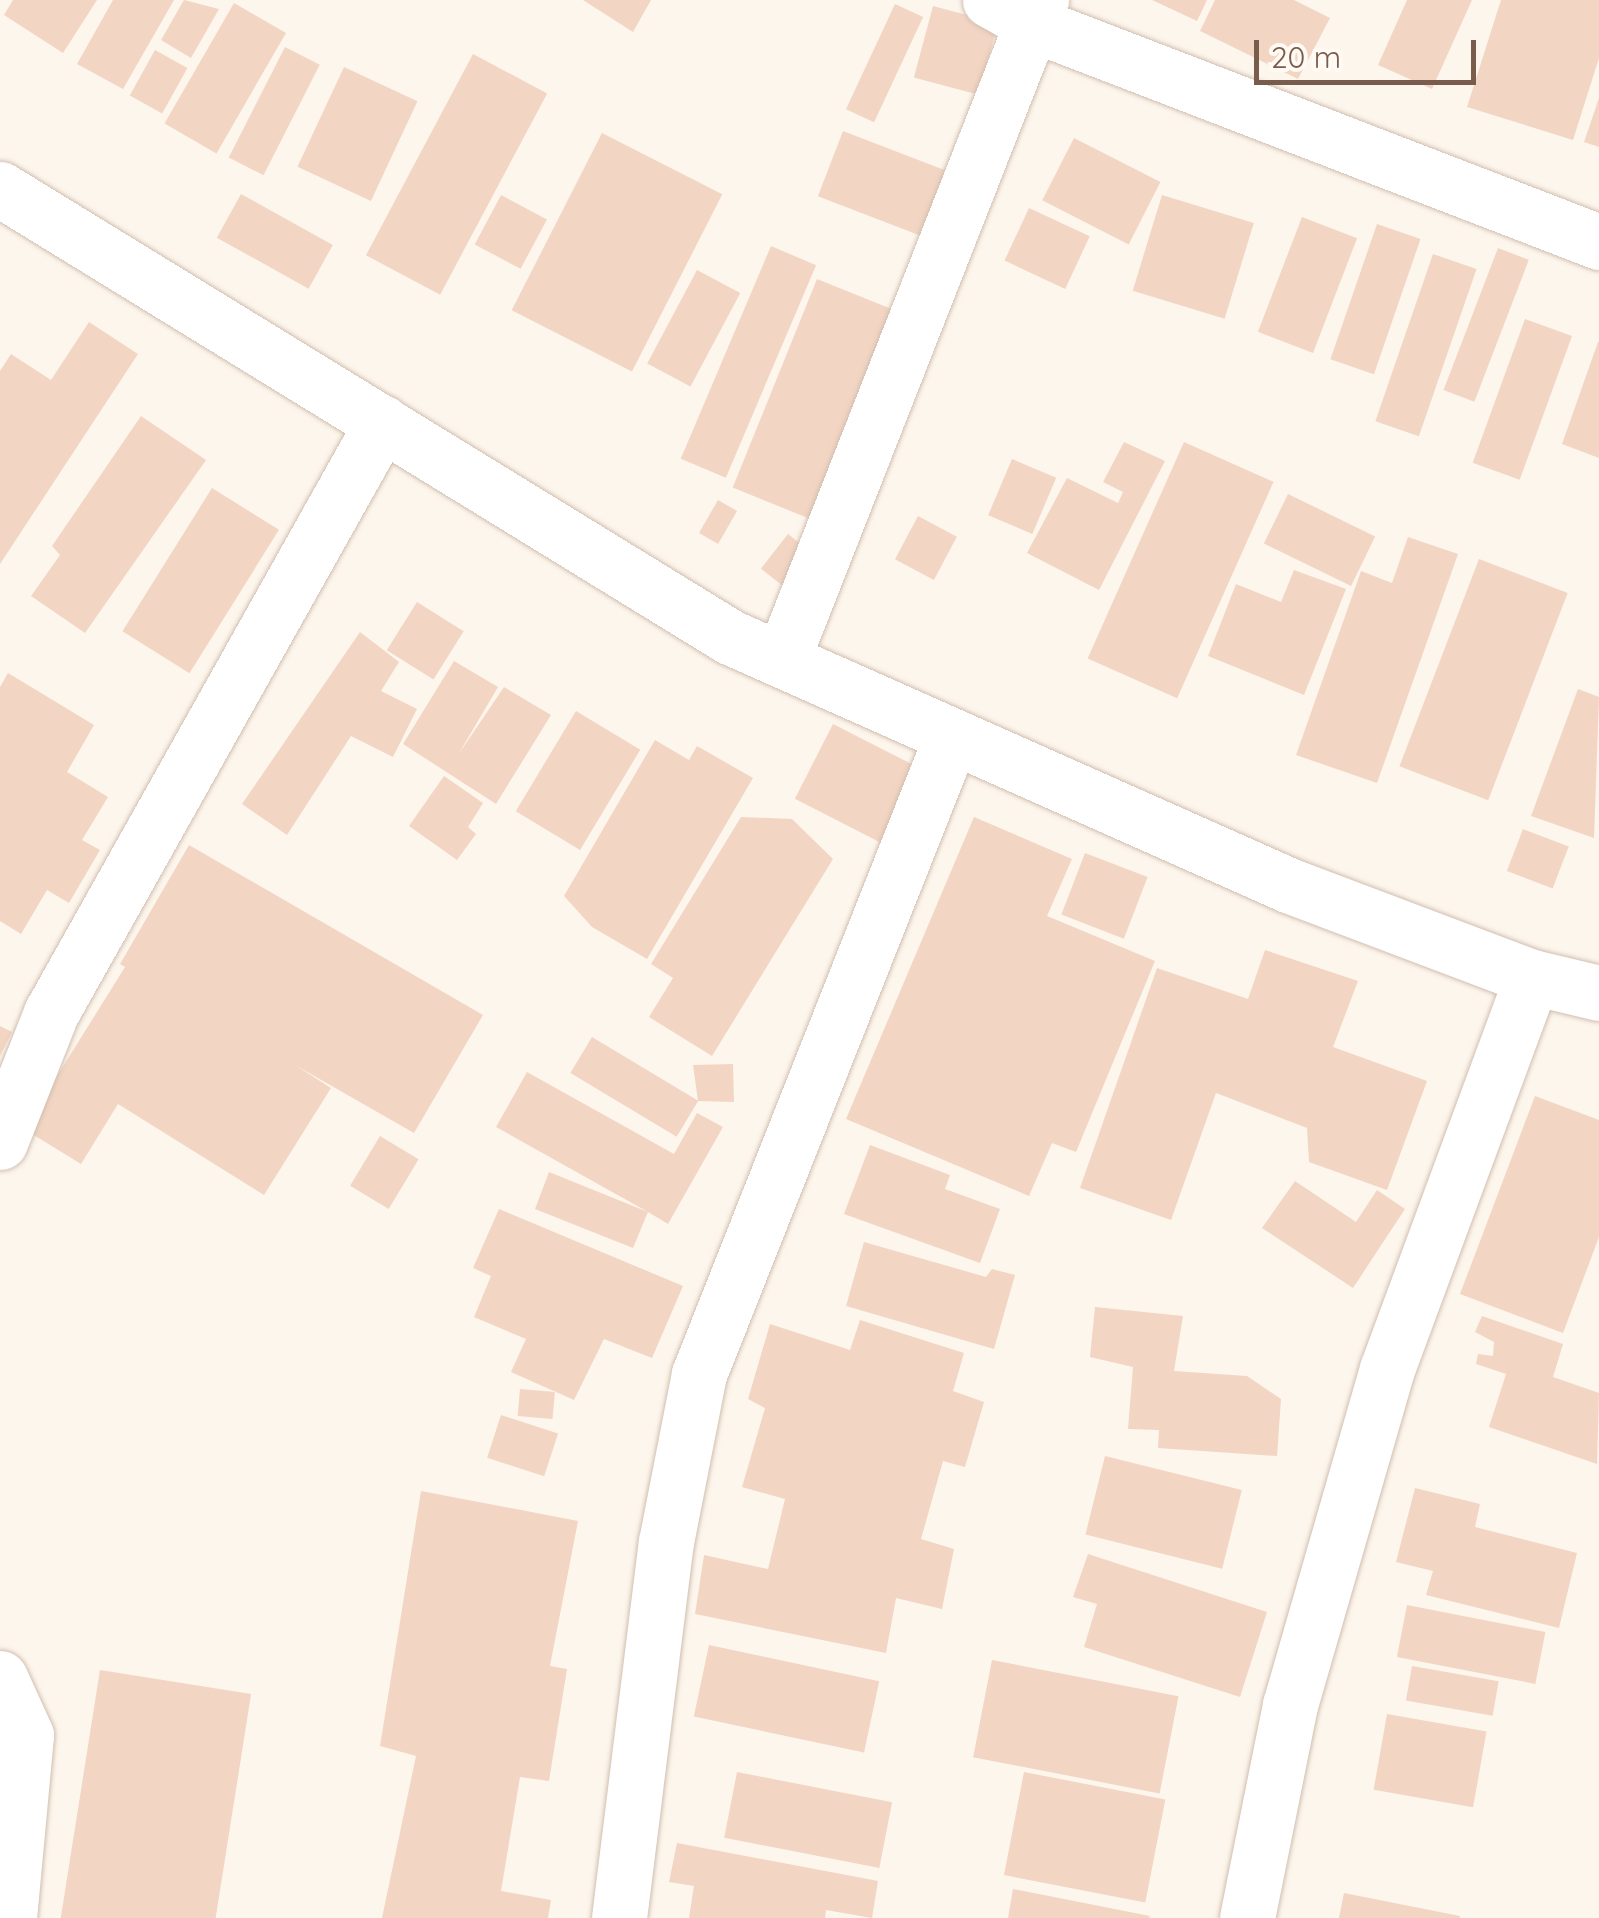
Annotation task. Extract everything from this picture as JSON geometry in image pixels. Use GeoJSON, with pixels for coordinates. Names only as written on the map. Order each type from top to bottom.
{"type":"FeatureCollection","features":[{"type":"Feature","properties":{"kind":"street"},"geometry":{"type":"LineString","coordinates":[[782,660],[1022,8],[1599,242]]}},
{"type":"Feature","properties":{"kind":"street"},"geometry":{"type":"LineString","coordinates":[[0,188],[730,637],[1288,885],[1532,977],[1599,993]]}},
{"type":"Feature","properties":{"kind":"street"},"geometry":{"type":"LineString","coordinates":[[0,1142],[51,1013],[382,423]]}},
{"type":"Feature","properties":{"kind":"street"},"geometry":{"type":"LineString","coordinates":[[619,1918],[666,1542],[699,1374],[951,738]]}},
{"type":"Feature","properties":{"kind":"street"},"geometry":{"type":"LineString","coordinates":[[1247,1918],[1290,1706],[1387,1369],[1532,977]]}},
{"type":"Feature","properties":{"kind":"street"},"geometry":{"type":"LineString","coordinates":[[0,1678],[26,1735],[9,1918]]}},
{"type":"Feature","properties":{"kind":"building"},"geometry":{"type":"Polygon","coordinates":[[[13,0],[97,0],[63,53],[4,15],[13,0]]]}},
{"type":"Feature","properties":{"kind":"building"},"geometry":{"type":"Polygon","coordinates":[[[113,0],[174,0],[123,89],[77,64],[113,0]]]}},
{"type":"Feature","properties":{"kind":"building"},"geometry":{"type":"Polygon","coordinates":[[[184,0],[219,9],[191,58],[161,40],[184,0]]]}},
{"type":"Feature","properties":{"kind":"building"},"geometry":{"type":"Polygon","coordinates":[[[583,0],[651,0],[633,32],[583,0]]]}},
{"type":"Feature","properties":{"kind":"building"},"geometry":{"type":"Polygon","coordinates":[[[1152,0],[1207,0],[1197,21],[1152,0]]]}},
{"type":"Feature","properties":{"kind":"building"},"geometry":{"type":"Polygon","coordinates":[[[1215,0],[1294,0],[1330,18],[1298,79],[1200,31],[1215,0]]]}},
{"type":"Feature","properties":{"kind":"building"},"geometry":{"type":"Polygon","coordinates":[[[1407,0],[1472,0],[1432,89],[1378,65],[1407,0]]]}},
{"type":"Feature","properties":{"kind":"building"},"geometry":{"type":"Polygon","coordinates":[[[1501,0],[1599,0],[1599,58],[1573,140],[1467,107],[1501,0]]]}},
{"type":"Feature","properties":{"kind":"building"},"geometry":{"type":"Polygon","coordinates":[[[234,3],[286,33],[216,153],[164,123],[234,3]]]}},
{"type":"Feature","properties":{"kind":"building"},"geometry":{"type":"Polygon","coordinates":[[[895,4],[923,17],[874,122],[846,109],[895,4]]]}},
{"type":"Feature","properties":{"kind":"building"},"geometry":{"type":"Polygon","coordinates":[[[933,6],[998,23],[979,95],[914,77],[933,6]]]}},
{"type":"Feature","properties":{"kind":"building"},"geometry":{"type":"Polygon","coordinates":[[[285,47],[320,65],[263,175],[229,157],[285,47]]]}},
{"type":"Feature","properties":{"kind":"building"},"geometry":{"type":"Polygon","coordinates":[[[155,50],[187,68],[162,113],[130,95],[155,50]]]}},
{"type":"Feature","properties":{"kind":"building"},"geometry":{"type":"Polygon","coordinates":[[[473,54],[547,93],[440,295],[366,255],[473,54]]]}},
{"type":"Feature","properties":{"kind":"building"},"geometry":{"type":"Polygon","coordinates":[[[344,67],[417,101],[371,201],[298,167],[344,67]]]}},
{"type":"Feature","properties":{"kind":"building"},"geometry":{"type":"Polygon","coordinates":[[[1599,98],[1599,147],[1584,142],[1599,98]]]}},
{"type":"Feature","properties":{"kind":"building"},"geometry":{"type":"Polygon","coordinates":[[[843,131],[946,170],[921,236],[818,196],[843,131]]]}},
{"type":"Feature","properties":{"kind":"building"},"geometry":{"type":"Polygon","coordinates":[[[602,133],[722,194],[632,372],[512,310],[602,133]]]}},
{"type":"Feature","properties":{"kind":"building"},"geometry":{"type":"Polygon","coordinates":[[[1074,138],[1160,182],[1129,244],[1042,200],[1074,138]]]}},
{"type":"Feature","properties":{"kind":"building"},"geometry":{"type":"Polygon","coordinates":[[[241,194],[333,245],[309,289],[217,238],[241,194]]]}},
{"type":"Feature","properties":{"kind":"building"},"geometry":{"type":"Polygon","coordinates":[[[501,195],[547,219],[521,269],[475,244],[501,195]]]}},
{"type":"Feature","properties":{"kind":"building"},"geometry":{"type":"Polygon","coordinates":[[[1162,195],[1254,223],[1225,319],[1133,291],[1162,195]]]}},
{"type":"Feature","properties":{"kind":"building"},"geometry":{"type":"Polygon","coordinates":[[[1029,208],[1090,236],[1065,289],[1004,261],[1029,208]]]}},
{"type":"Feature","properties":{"kind":"building"},"geometry":{"type":"Polygon","coordinates":[[[1302,217],[1357,238],[1313,353],[1258,332],[1302,217]]]}},
{"type":"Feature","properties":{"kind":"building"},"geometry":{"type":"Polygon","coordinates":[[[1377,224],[1420,239],[1374,374],[1330,359],[1377,224]]]}},
{"type":"Feature","properties":{"kind":"building"},"geometry":{"type":"Polygon","coordinates":[[[771,246],[816,265],[726,478],[681,459],[771,246]]]}},
{"type":"Feature","properties":{"kind":"building"},"geometry":{"type":"Polygon","coordinates":[[[1498,248],[1529,260],[1474,402],[1444,390],[1498,248]]]}},
{"type":"Feature","properties":{"kind":"building"},"geometry":{"type":"Polygon","coordinates":[[[1433,254],[1476,269],[1419,436],[1375,421],[1433,254]]]}},
{"type":"Feature","properties":{"kind":"building"},"geometry":{"type":"Polygon","coordinates":[[[697,270],[740,293],[691,387],[647,364],[697,270]]]}},
{"type":"Feature","properties":{"kind":"building"},"geometry":{"type":"Polygon","coordinates":[[[817,279],[901,313],[817,522],[733,488],[817,279]]]}},
{"type":"Feature","properties":{"kind":"building"},"geometry":{"type":"Polygon","coordinates":[[[1525,319],[1572,336],[1520,480],[1473,463],[1525,319]]]}},
{"type":"Feature","properties":{"kind":"building"},"geometry":{"type":"Polygon","coordinates":[[[89,322],[138,354],[0,564],[0,371],[11,354],[51,380],[89,322]]]}},
{"type":"Feature","properties":{"kind":"building"},"geometry":{"type":"Polygon","coordinates":[[[1599,342],[1599,458],[1562,444],[1599,342]]]}},
{"type":"Feature","properties":{"kind":"building"},"geometry":{"type":"Polygon","coordinates":[[[141,416],[206,460],[85,633],[31,596],[60,555],[52,546],[141,416]]]}},
{"type":"Feature","properties":{"kind":"building"},"geometry":{"type":"Polygon","coordinates":[[[1124,442],[1165,461],[1099,590],[1027,553],[1067,478],[1118,503],[1123,492],[1103,482],[1124,442]]]}},
{"type":"Feature","properties":{"kind":"building"},"geometry":{"type":"Polygon","coordinates":[[[1184,442],[1274,482],[1177,698],[1088,659],[1184,442]]]}},
{"type":"Feature","properties":{"kind":"building"},"geometry":{"type":"Polygon","coordinates":[[[1012,459],[1056,478],[1032,534],[988,515],[1012,459]]]}},
{"type":"Feature","properties":{"kind":"building"},"geometry":{"type":"Polygon","coordinates":[[[212,488],[279,530],[189,673],[122,631],[212,488]]]}},
{"type":"Feature","properties":{"kind":"building"},"geometry":{"type":"Polygon","coordinates":[[[1288,494],[1375,537],[1351,586],[1264,543],[1288,494]]]}},
{"type":"Feature","properties":{"kind":"building"},"geometry":{"type":"Polygon","coordinates":[[[718,500],[737,511],[718,544],[699,533],[718,500]]]}},
{"type":"Feature","properties":{"kind":"building"},"geometry":{"type":"Polygon","coordinates":[[[918,516],[957,537],[934,580],[895,559],[918,516]]]}},
{"type":"Feature","properties":{"kind":"building"},"geometry":{"type":"Polygon","coordinates":[[[788,534],[817,557],[790,591],[761,569],[788,534]]]}},
{"type":"Feature","properties":{"kind":"building"},"geometry":{"type":"Polygon","coordinates":[[[1408,537],[1458,554],[1377,783],[1296,755],[1361,571],[1392,583],[1408,537]]]}},
{"type":"Feature","properties":{"kind":"building"},"geometry":{"type":"Polygon","coordinates":[[[1479,559],[1568,593],[1488,800],[1399,766],[1479,559]]]}},
{"type":"Feature","properties":{"kind":"building"},"geometry":{"type":"Polygon","coordinates":[[[1294,570],[1346,589],[1304,695],[1208,656],[1236,584],[1281,602],[1294,570]]]}},
{"type":"Feature","properties":{"kind":"building"},"geometry":{"type":"Polygon","coordinates":[[[417,602],[464,631],[433,679],[387,650],[417,602]]]}},
{"type":"Feature","properties":{"kind":"building"},"geometry":{"type":"Polygon","coordinates":[[[360,632],[399,662],[381,691],[417,709],[393,757],[351,736],[287,835],[242,804],[360,632]]]}},
{"type":"Feature","properties":{"kind":"building"},"geometry":{"type":"Polygon","coordinates":[[[454,661],[498,687],[458,755],[504,687],[551,715],[496,804],[403,744],[454,661]]]}},
{"type":"Feature","properties":{"kind":"building"},"geometry":{"type":"Polygon","coordinates":[[[8,673],[94,725],[67,772],[108,797],[82,840],[100,850],[69,903],[47,890],[21,934],[0,921],[0,687],[8,673]]]}},
{"type":"Feature","properties":{"kind":"building"},"geometry":{"type":"Polygon","coordinates":[[[1578,689],[1599,697],[1594,838],[1531,816],[1578,689]]]}},
{"type":"Feature","properties":{"kind":"building"},"geometry":{"type":"Polygon","coordinates":[[[576,711],[640,750],[580,850],[516,811],[576,711]]]}},
{"type":"Feature","properties":{"kind":"building"},"geometry":{"type":"Polygon","coordinates":[[[833,724],[919,768],[881,843],[795,799],[833,724]]]}},
{"type":"Feature","properties":{"kind":"building"},"geometry":{"type":"Polygon","coordinates":[[[655,740],[689,760],[697,746],[753,778],[647,959],[592,927],[564,896],[655,740]]]}},
{"type":"Feature","properties":{"kind":"building"},"geometry":{"type":"Polygon","coordinates":[[[444,776],[483,803],[468,827],[476,834],[457,860],[409,826],[444,776]]]}},
{"type":"Feature","properties":{"kind":"building"},"geometry":{"type":"Polygon","coordinates":[[[741,817],[792,819],[833,859],[712,1056],[649,1017],[673,978],[651,964],[741,817]]]}},
{"type":"Feature","properties":{"kind":"building"},"geometry":{"type":"Polygon","coordinates":[[[974,817],[1072,859],[1047,916],[1155,961],[1076,1152],[1052,1143],[1029,1196],[846,1119],[974,817]]]}},
{"type":"Feature","properties":{"kind":"building"},"geometry":{"type":"Polygon","coordinates":[[[1523,829],[1569,847],[1553,889],[1507,871],[1523,829]]]}},
{"type":"Feature","properties":{"kind":"building"},"geometry":{"type":"Polygon","coordinates":[[[189,845],[483,1015],[414,1133],[295,1065],[331,1088],[264,1195],[118,1104],[81,1164],[24,1129],[125,967],[120,964],[189,845]]]}},
{"type":"Feature","properties":{"kind":"building"},"geometry":{"type":"Polygon","coordinates":[[[1085,853],[1148,877],[1124,939],[1061,915],[1085,853]]]}},
{"type":"Feature","properties":{"kind":"building"},"geometry":{"type":"Polygon","coordinates":[[[1265,950],[1358,981],[1333,1047],[1427,1081],[1387,1190],[1309,1162],[1307,1128],[1216,1093],[1171,1220],[1080,1188],[1157,968],[1248,999],[1265,950]]]}},
{"type":"Feature","properties":{"kind":"building"},"geometry":{"type":"Polygon","coordinates":[[[0,1026],[12,1032],[0,1056],[0,1026]]]}},
{"type":"Feature","properties":{"kind":"building"},"geometry":{"type":"Polygon","coordinates":[[[592,1037],[698,1101],[677,1137],[570,1073],[592,1037]]]}},
{"type":"Feature","properties":{"kind":"building"},"geometry":{"type":"Polygon","coordinates":[[[733,1064],[734,1102],[698,1101],[693,1065],[733,1064]]]}},
{"type":"Feature","properties":{"kind":"building"},"geometry":{"type":"Polygon","coordinates":[[[527,1072],[674,1154],[697,1113],[723,1127],[668,1224],[496,1127],[527,1072]]]}},
{"type":"Feature","properties":{"kind":"building"},"geometry":{"type":"Polygon","coordinates":[[[1535,1096],[1599,1120],[1599,1237],[1563,1333],[1460,1294],[1535,1096]]]}},
{"type":"Feature","properties":{"kind":"building"},"geometry":{"type":"Polygon","coordinates":[[[380,1136],[419,1159],[389,1209],[350,1186],[380,1136]]]}},
{"type":"Feature","properties":{"kind":"building"},"geometry":{"type":"Polygon","coordinates":[[[870,1145],[950,1175],[945,1189],[1000,1209],[980,1263],[844,1214],[870,1145]]]}},
{"type":"Feature","properties":{"kind":"building"},"geometry":{"type":"Polygon","coordinates":[[[549,1172],[648,1212],[633,1248],[535,1209],[549,1172]]]}},
{"type":"Feature","properties":{"kind":"building"},"geometry":{"type":"Polygon","coordinates":[[[1295,1181],[1356,1222],[1377,1190],[1405,1209],[1353,1288],[1262,1228],[1295,1181]]]}},
{"type":"Feature","properties":{"kind":"building"},"geometry":{"type":"Polygon","coordinates":[[[499,1209],[683,1286],[652,1358],[604,1339],[574,1400],[511,1372],[526,1339],[474,1317],[491,1276],[473,1268],[499,1209]]]}},
{"type":"Feature","properties":{"kind":"building"},"geometry":{"type":"Polygon","coordinates":[[[864,1242],[986,1277],[992,1269],[1015,1275],[994,1349],[846,1306],[864,1242]]]}},
{"type":"Feature","properties":{"kind":"building"},"geometry":{"type":"Polygon","coordinates":[[[1095,1307],[1183,1316],[1174,1371],[1247,1376],[1281,1399],[1277,1456],[1158,1448],[1159,1430],[1128,1429],[1133,1367],[1090,1357],[1095,1307]]]}},
{"type":"Feature","properties":{"kind":"building"},"geometry":{"type":"Polygon","coordinates":[[[1482,1316],[1563,1344],[1553,1377],[1599,1393],[1597,1464],[1489,1427],[1506,1374],[1476,1364],[1478,1354],[1493,1356],[1494,1342],[1475,1332],[1482,1316]]]}},
{"type":"Feature","properties":{"kind":"building"},"geometry":{"type":"Polygon","coordinates":[[[860,1320],[964,1353],[953,1391],[984,1402],[965,1467],[943,1461],[921,1539],[954,1549],[942,1609],[896,1598],[886,1653],[695,1614],[704,1555],[768,1569],[785,1499],[742,1487],[765,1408],[748,1399],[770,1324],[850,1350],[860,1320]]]}},
{"type":"Feature","properties":{"kind":"building"},"geometry":{"type":"Polygon","coordinates":[[[520,1389],[555,1392],[553,1419],[518,1416],[520,1389]]]}},
{"type":"Feature","properties":{"kind":"building"},"geometry":{"type":"Polygon","coordinates":[[[501,1415],[558,1434],[544,1476],[487,1458],[501,1415]]]}},
{"type":"Feature","properties":{"kind":"building"},"geometry":{"type":"Polygon","coordinates":[[[1105,1456],[1242,1490],[1222,1569],[1085,1535],[1105,1456]]]}},
{"type":"Feature","properties":{"kind":"building"},"geometry":{"type":"Polygon","coordinates":[[[1415,1488],[1480,1504],[1475,1527],[1577,1553],[1559,1628],[1426,1595],[1433,1571],[1396,1562],[1415,1488]]]}},
{"type":"Feature","properties":{"kind":"building"},"geometry":{"type":"Polygon","coordinates":[[[421,1491],[578,1521],[550,1666],[567,1669],[549,1781],[520,1777],[501,1891],[551,1900],[548,1918],[382,1918],[416,1756],[380,1746],[421,1491]]]}},
{"type":"Feature","properties":{"kind":"building"},"geometry":{"type":"Polygon","coordinates":[[[1088,1554],[1267,1612],[1240,1697],[1084,1647],[1097,1604],[1073,1597],[1088,1554]]]}},
{"type":"Feature","properties":{"kind":"building"},"geometry":{"type":"Polygon","coordinates":[[[1407,1605],[1545,1632],[1535,1684],[1397,1657],[1407,1605]]]}},
{"type":"Feature","properties":{"kind":"building"},"geometry":{"type":"Polygon","coordinates":[[[709,1645],[879,1681],[864,1753],[694,1716],[709,1645]]]}},
{"type":"Feature","properties":{"kind":"building"},"geometry":{"type":"Polygon","coordinates":[[[992,1660],[1179,1696],[1160,1793],[973,1757],[992,1660]]]}},
{"type":"Feature","properties":{"kind":"building"},"geometry":{"type":"Polygon","coordinates":[[[1412,1666],[1499,1681],[1493,1716],[1406,1700],[1412,1666]]]}},
{"type":"Feature","properties":{"kind":"building"},"geometry":{"type":"Polygon","coordinates":[[[100,1670],[251,1694],[216,1918],[61,1918],[100,1670]]]}},
{"type":"Feature","properties":{"kind":"building"},"geometry":{"type":"Polygon","coordinates":[[[1387,1714],[1486,1732],[1473,1807],[1374,1790],[1387,1714]]]}},
{"type":"Feature","properties":{"kind":"building"},"geometry":{"type":"Polygon","coordinates":[[[737,1772],[892,1802],[879,1868],[724,1838],[737,1772]]]}},
{"type":"Feature","properties":{"kind":"building"},"geometry":{"type":"Polygon","coordinates":[[[1024,1772],[1165,1799],[1145,1903],[1004,1875],[1024,1772]]]}},
{"type":"Feature","properties":{"kind":"building"},"geometry":{"type":"Polygon","coordinates":[[[677,1843],[878,1881],[872,1918],[826,1910],[825,1918],[689,1918],[694,1886],[669,1882],[677,1843]]]}},
{"type":"Feature","properties":{"kind":"building"},"geometry":{"type":"Polygon","coordinates":[[[1013,1889],[1150,1916],[1008,1918],[1013,1889]]]}},
{"type":"Feature","properties":{"kind":"building"},"geometry":{"type":"Polygon","coordinates":[[[1344,1893],[1460,1916],[1460,1918],[1339,1918],[1344,1893]]]}}]}
